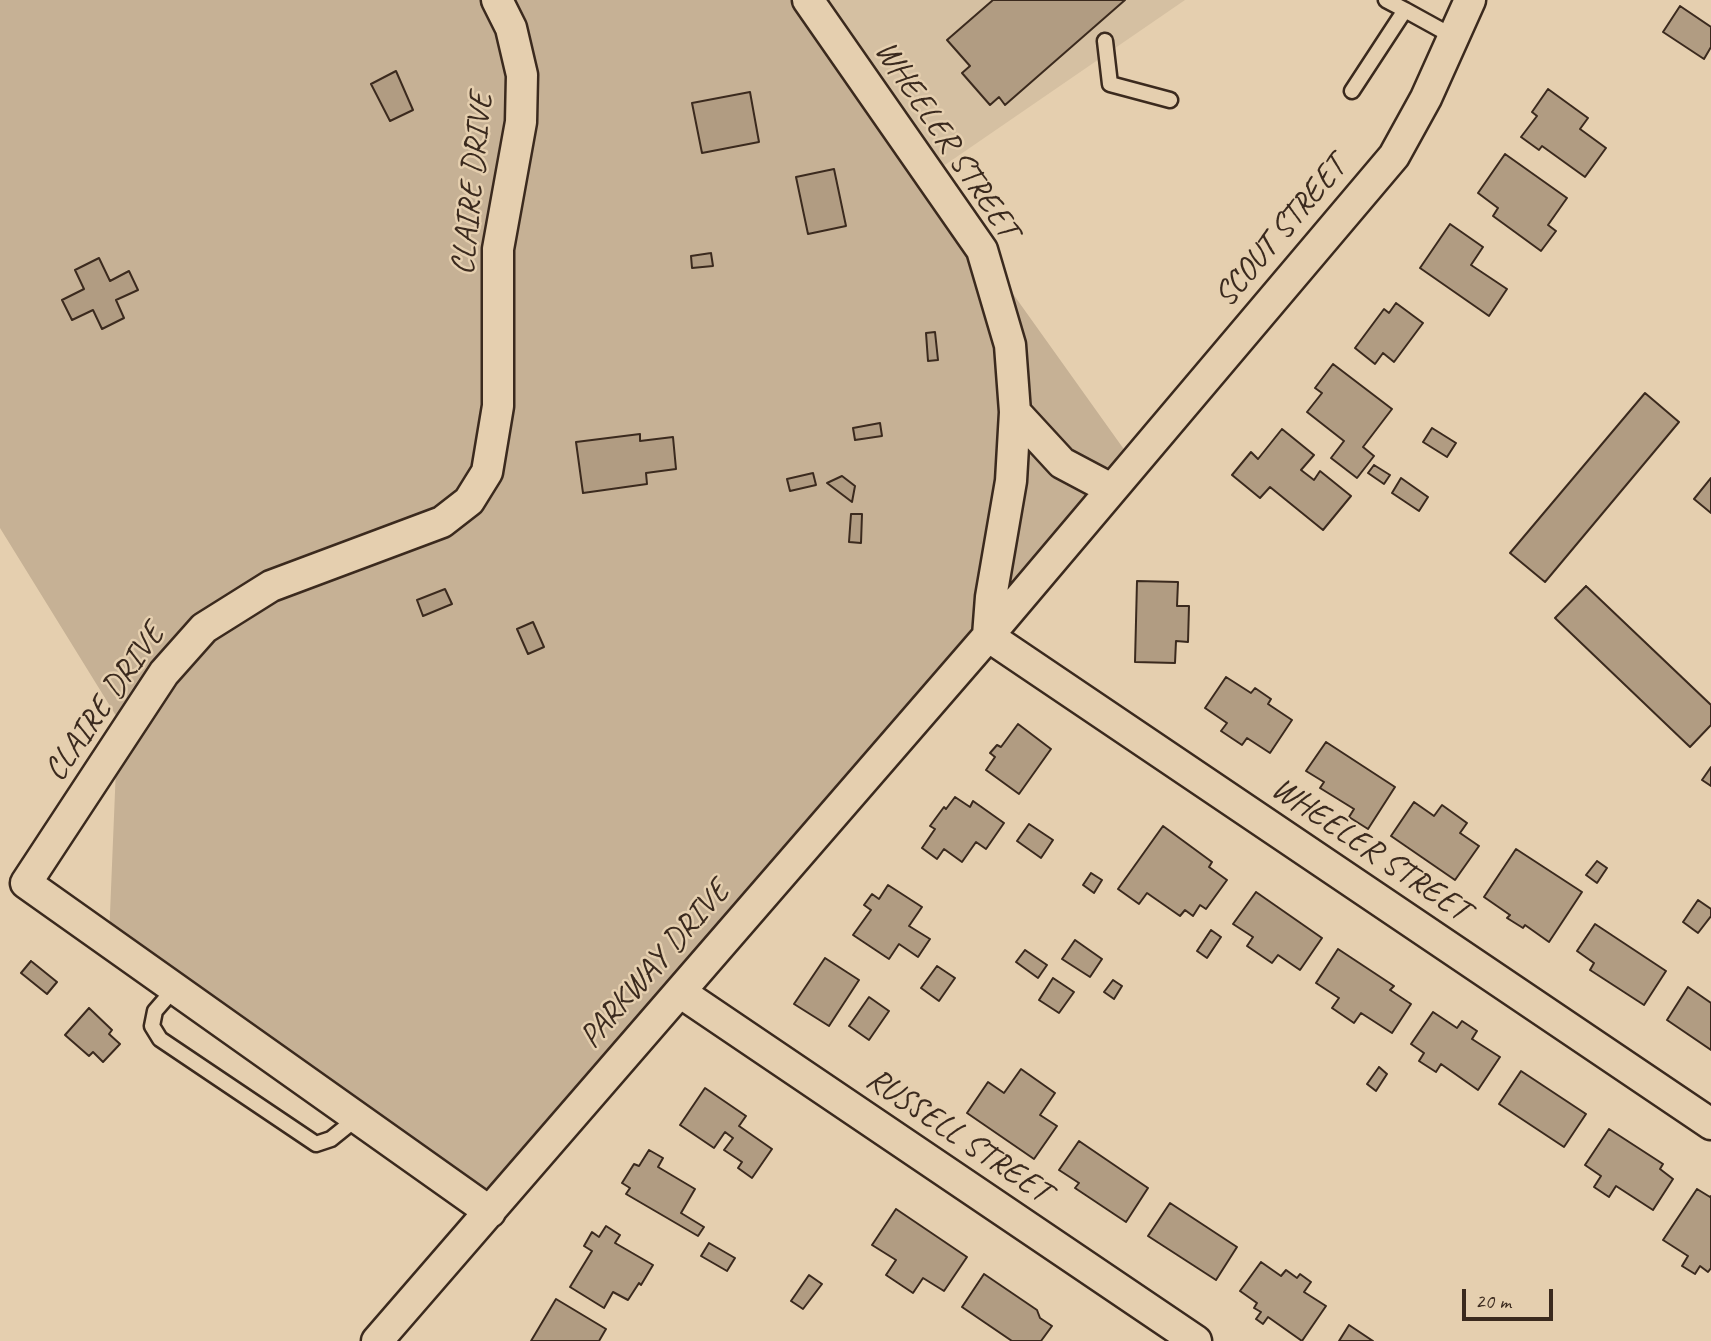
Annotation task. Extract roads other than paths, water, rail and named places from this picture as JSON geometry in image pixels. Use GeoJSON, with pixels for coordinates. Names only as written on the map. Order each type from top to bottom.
{"type":"FeatureCollection","features":[{"type":"Feature","properties":{"kind":"street","name":"CLAIRE DRIVE"},"geometry":{"type":"LineString","coordinates":[[489,1212],[26,883],[164,673],[204,628],[271,586],[442,522],[469,501],[487,472],[498,406],[498,249],[521,122],[522,75],[511,28],[497,0]]}},
{"type":"Feature","properties":{"kind":"street","name":"WHEELER STREET"},"geometry":{"type":"LineString","coordinates":[[808,0],[982,250],[1010,345],[1015,412],[1011,481],[991,597],[988,636],[1711,1124]]}},
{"type":"Feature","properties":{"kind":"street","name":"SCOUT STREET"},"geometry":{"type":"LineString","coordinates":[[1111,489],[1394,156],[1426,99],[1470,0]]}},
{"type":"Feature","properties":{"kind":"street"},"geometry":{"type":"LineString","coordinates":[[988,636],[1111,489],[1062,463],[1015,412]]}},
{"type":"Feature","properties":{"kind":"street","name":"PARKWAY DRIVE"},"geometry":{"type":"LineString","coordinates":[[377,1341],[988,636]]}},
{"type":"Feature","properties":{"kind":"street","name":"RUSSELL STREET"},"geometry":{"type":"LineString","coordinates":[[680,992],[1196,1341]]}},
{"type":"Feature","properties":{"kind":"lane"},"geometry":{"type":"LineString","coordinates":[[1386,0],[1454,37]]}},
{"type":"Feature","properties":{"kind":"lane"},"geometry":{"type":"LineString","coordinates":[[1352,91],[1405,10]]}},
{"type":"Feature","properties":{"kind":"lane"},"geometry":{"type":"LineString","coordinates":[[1105,41],[1110,84],[1170,100]]}},
{"type":"Feature","properties":{"kind":"lane"},"geometry":{"type":"LineString","coordinates":[[167,982],[152,1026],[160,1039],[316,1144],[331,1139],[357,1118]]}}]}
